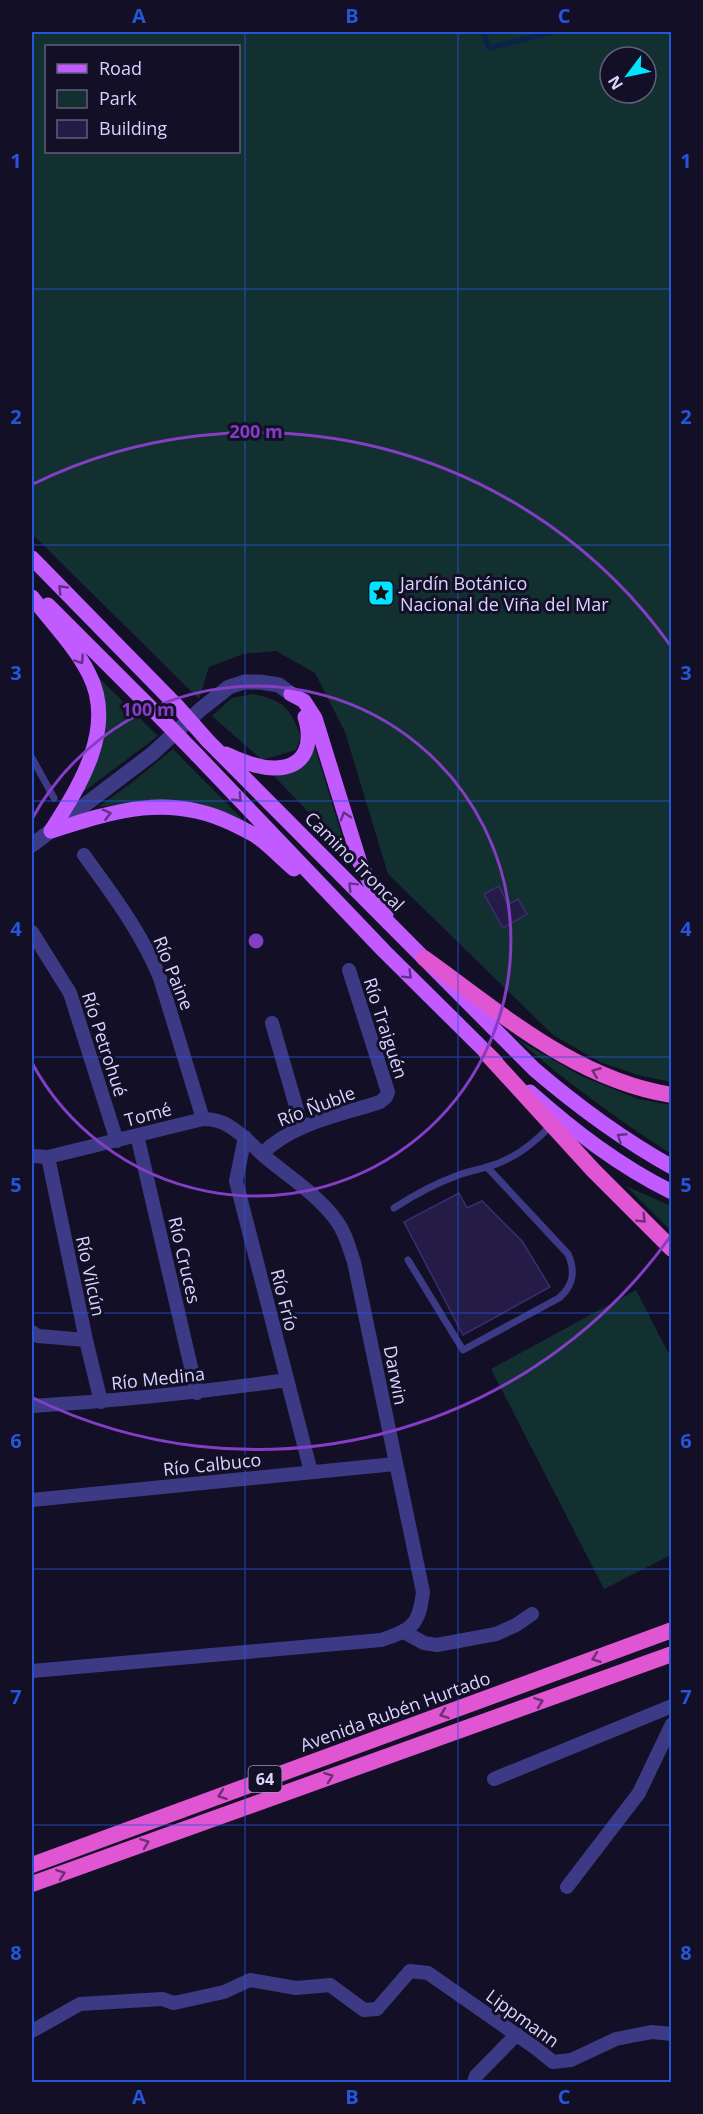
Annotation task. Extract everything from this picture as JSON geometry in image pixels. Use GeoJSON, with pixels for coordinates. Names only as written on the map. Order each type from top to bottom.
{"type":"FeatureCollection","features":[{"type":"Feature","properties":{"kind":"highway"},"geometry":{"type":"LineString","coordinates":[[424,958],[550,1048],[584,1067],[621,1082],[672,1095]]}},
{"type":"Feature","properties":{"kind":"highway"},"geometry":{"type":"LineString","coordinates":[[487,1053],[593,1170],[672,1249]]}},
{"type":"Feature","properties":{"kind":"highway"},"geometry":{"type":"LineString","coordinates":[[651,1638],[672,1625]]}},
{"type":"Feature","properties":{"kind":"highway","name":"Avenida Rubén Hurtado"},"geometry":{"type":"LineString","coordinates":[[32,1865],[672,1630]]}},
{"type":"Feature","properties":{"kind":"highway","name":"64"},"geometry":{"type":"LineString","coordinates":[[32,1884],[672,1654]]}},
{"type":"Feature","properties":{"kind":"main road","name":"Camino Troncal"},"geometry":{"type":"LineString","coordinates":[[32,558],[212,744],[527,1062],[562,1093],[621,1137],[672,1167]]}},
{"type":"Feature","properties":{"kind":"main road"},"geometry":{"type":"LineString","coordinates":[[32,588],[197,755],[367,933],[487,1053],[569,1127],[614,1160],[672,1192]]}},
{"type":"Feature","properties":{"kind":"main road"},"geometry":{"type":"LineString","coordinates":[[32,597],[81,659],[91,676],[98,708],[99,724],[96,742],[86,771],[78,789],[51,831]]}},
{"type":"Feature","properties":{"kind":"main road"},"geometry":{"type":"LineString","coordinates":[[212,744],[243,762],[275,769],[286,767],[296,761],[305,754],[309,736],[304,713],[291,694]]}},
{"type":"Feature","properties":{"kind":"main road"},"geometry":{"type":"LineString","coordinates":[[291,694],[304,701],[315,718],[360,863],[393,928]]}},
{"type":"Feature","properties":{"kind":"main road"},"geometry":{"type":"LineString","coordinates":[[51,831],[110,812],[149,807],[182,808],[211,814],[255,835],[367,933]]}},
{"type":"Feature","properties":{"kind":"street"},"geometry":{"type":"LineString","coordinates":[[32,844],[152,754],[229,687],[244,682],[260,682],[279,685],[291,694]]}},
{"type":"Feature","properties":{"kind":"street","name":"Río Paine"},"geometry":{"type":"LineString","coordinates":[[84,855],[132,923],[152,957],[203,1119]]}},
{"type":"Feature","properties":{"kind":"street","name":"Río Petrohué"},"geometry":{"type":"LineString","coordinates":[[32,932],[70,993],[117,1141]]}},
{"type":"Feature","properties":{"kind":"street","name":"Río Traiguén"},"geometry":{"type":"LineString","coordinates":[[349,970],[388,1092],[386,1097]]}},
{"type":"Feature","properties":{"kind":"street"},"geometry":{"type":"LineString","coordinates":[[272,1023],[302,1128]]}},
{"type":"Feature","properties":{"kind":"street","name":"Río Ñuble"},"geometry":{"type":"LineString","coordinates":[[262,1154],[273,1143],[302,1128],[380,1102],[386,1097]]}},
{"type":"Feature","properties":{"kind":"street","name":"Tomé"},"geometry":{"type":"LineString","coordinates":[[32,1156],[48,1156],[203,1119],[215,1120],[230,1126],[262,1154]]}},
{"type":"Feature","properties":{"kind":"street","name":"Río Cruces"},"geometry":{"type":"LineString","coordinates":[[137,1135],[197,1393]]}},
{"type":"Feature","properties":{"kind":"street","name":"Río Frío"},"geometry":{"type":"LineString","coordinates":[[245,1137],[236,1181],[311,1472]]}},
{"type":"Feature","properties":{"kind":"street","name":"Darwin"},"geometry":{"type":"LineString","coordinates":[[262,1154],[308,1191],[336,1219],[354,1262],[423,1592],[420,1615],[404,1632]]}},
{"type":"Feature","properties":{"kind":"street","name":"Río Vilcún"},"geometry":{"type":"LineString","coordinates":[[48,1156],[101,1402]]}},
{"type":"Feature","properties":{"kind":"street"},"geometry":{"type":"LineString","coordinates":[[32,1332],[38,1336],[86,1340]]}},
{"type":"Feature","properties":{"kind":"street","name":"Río Medina"},"geometry":{"type":"LineString","coordinates":[[32,1406],[197,1393],[287,1380]]}},
{"type":"Feature","properties":{"kind":"street","name":"Río Calbuco"},"geometry":{"type":"LineString","coordinates":[[32,1500],[395,1464]]}},
{"type":"Feature","properties":{"kind":"street"},"geometry":{"type":"LineString","coordinates":[[32,1671],[360,1643],[381,1640],[404,1632],[424,1643],[437,1645],[496,1634],[516,1625],[532,1614]]}},
{"type":"Feature","properties":{"kind":"street"},"geometry":{"type":"LineString","coordinates":[[494,1779],[672,1706]]}},
{"type":"Feature","properties":{"kind":"street"},"geometry":{"type":"LineString","coordinates":[[567,1887],[639,1793],[672,1724]]}},
{"type":"Feature","properties":{"kind":"street","name":"Lippmann"},"geometry":{"type":"LineString","coordinates":[[32,2031],[80,2004],[162,2000],[174,2003],[224,1992],[250,1980],[296,1988],[330,1986],[364,2010],[371,2010],[377,2008],[410,1971],[428,1973],[517,2034],[553,2062],[571,2060],[616,2039],[652,2032],[672,2034]]}},
{"type":"Feature","properties":{"kind":"street"},"geometry":{"type":"LineString","coordinates":[[474,2082],[476,2076],[517,2034]]}},
{"type":"Feature","properties":{"kind":"lane"},"geometry":{"type":"LineString","coordinates":[[32,758],[54,798]]}},
{"type":"Feature","properties":{"kind":"lane"},"geometry":{"type":"LineString","coordinates":[[394,1208],[443,1181],[503,1162],[524,1150],[552,1125]]}},
{"type":"Feature","properties":{"kind":"lane"},"geometry":{"type":"LineString","coordinates":[[408,1260],[463,1350],[565,1293],[570,1286],[573,1270],[568,1254],[487,1167]]}},
{"type":"Feature","properties":{"kind":"green space","name":"Jardín Botánico Nacional de Viña del Mar"},"geometry":{"type":"Polygon","coordinates":[[[32,32],[671,32],[671,1082],[638,1075],[600,1062],[553,1035],[388,874],[345,732],[315,673],[276,651],[243,654],[209,667],[199,699],[32,534],[34,506],[32,504],[32,32]]]}},
{"type":"Feature","properties":{"kind":"green space"},"geometry":{"type":"Polygon","coordinates":[[[98,677],[158,736],[82,793],[105,722],[98,677]]]}},
{"type":"Feature","properties":{"kind":"green space"},"geometry":{"type":"Polygon","coordinates":[[[253,694],[272,699],[289,712],[301,736],[296,750],[262,760],[212,716],[232,698],[253,694]]]}},
{"type":"Feature","properties":{"kind":"green space"},"geometry":{"type":"Polygon","coordinates":[[[315,747],[347,853],[274,776],[298,767],[315,747]]]}},
{"type":"Feature","properties":{"kind":"green space"},"geometry":{"type":"Polygon","coordinates":[[[173,749],[251,828],[137,802],[98,807],[173,749]]]}},
{"type":"Feature","properties":{"kind":"green space"},"geometry":{"type":"Polygon","coordinates":[[[517,1039],[581,1076],[638,1099],[671,1105],[671,1154],[592,1100],[517,1039]]]}},
{"type":"Feature","properties":{"kind":"green space"},"geometry":{"type":"Polygon","coordinates":[[[626,1186],[671,1206],[671,1231],[626,1186]]]}},
{"type":"Feature","properties":{"kind":"green space"},"geometry":{"type":"Polygon","coordinates":[[[636,1290],[671,1358],[671,1555],[604,1589],[491,1369],[636,1290]]]}},
{"type":"Feature","properties":{"kind":"building"},"geometry":{"type":"Polygon","coordinates":[[[499,886],[508,905],[518,899],[527,914],[503,928],[484,894],[499,886]]]}},
{"type":"Feature","properties":{"kind":"building"},"geometry":{"type":"Polygon","coordinates":[[[459,1193],[467,1208],[482,1201],[522,1241],[550,1287],[463,1335],[404,1222],[459,1193]]]}},
{"type":"Feature","properties":{"kind":"waterway"},"geometry":{"type":"LineString","coordinates":[[483,32],[489,48],[552,32]]}},
{"type":"Feature","properties":{"kind":"place","name":"Jardín Botánico Nacional de Viña del Mar"},"geometry":{"type":"Point","coordinates":[381,593]}}]}
